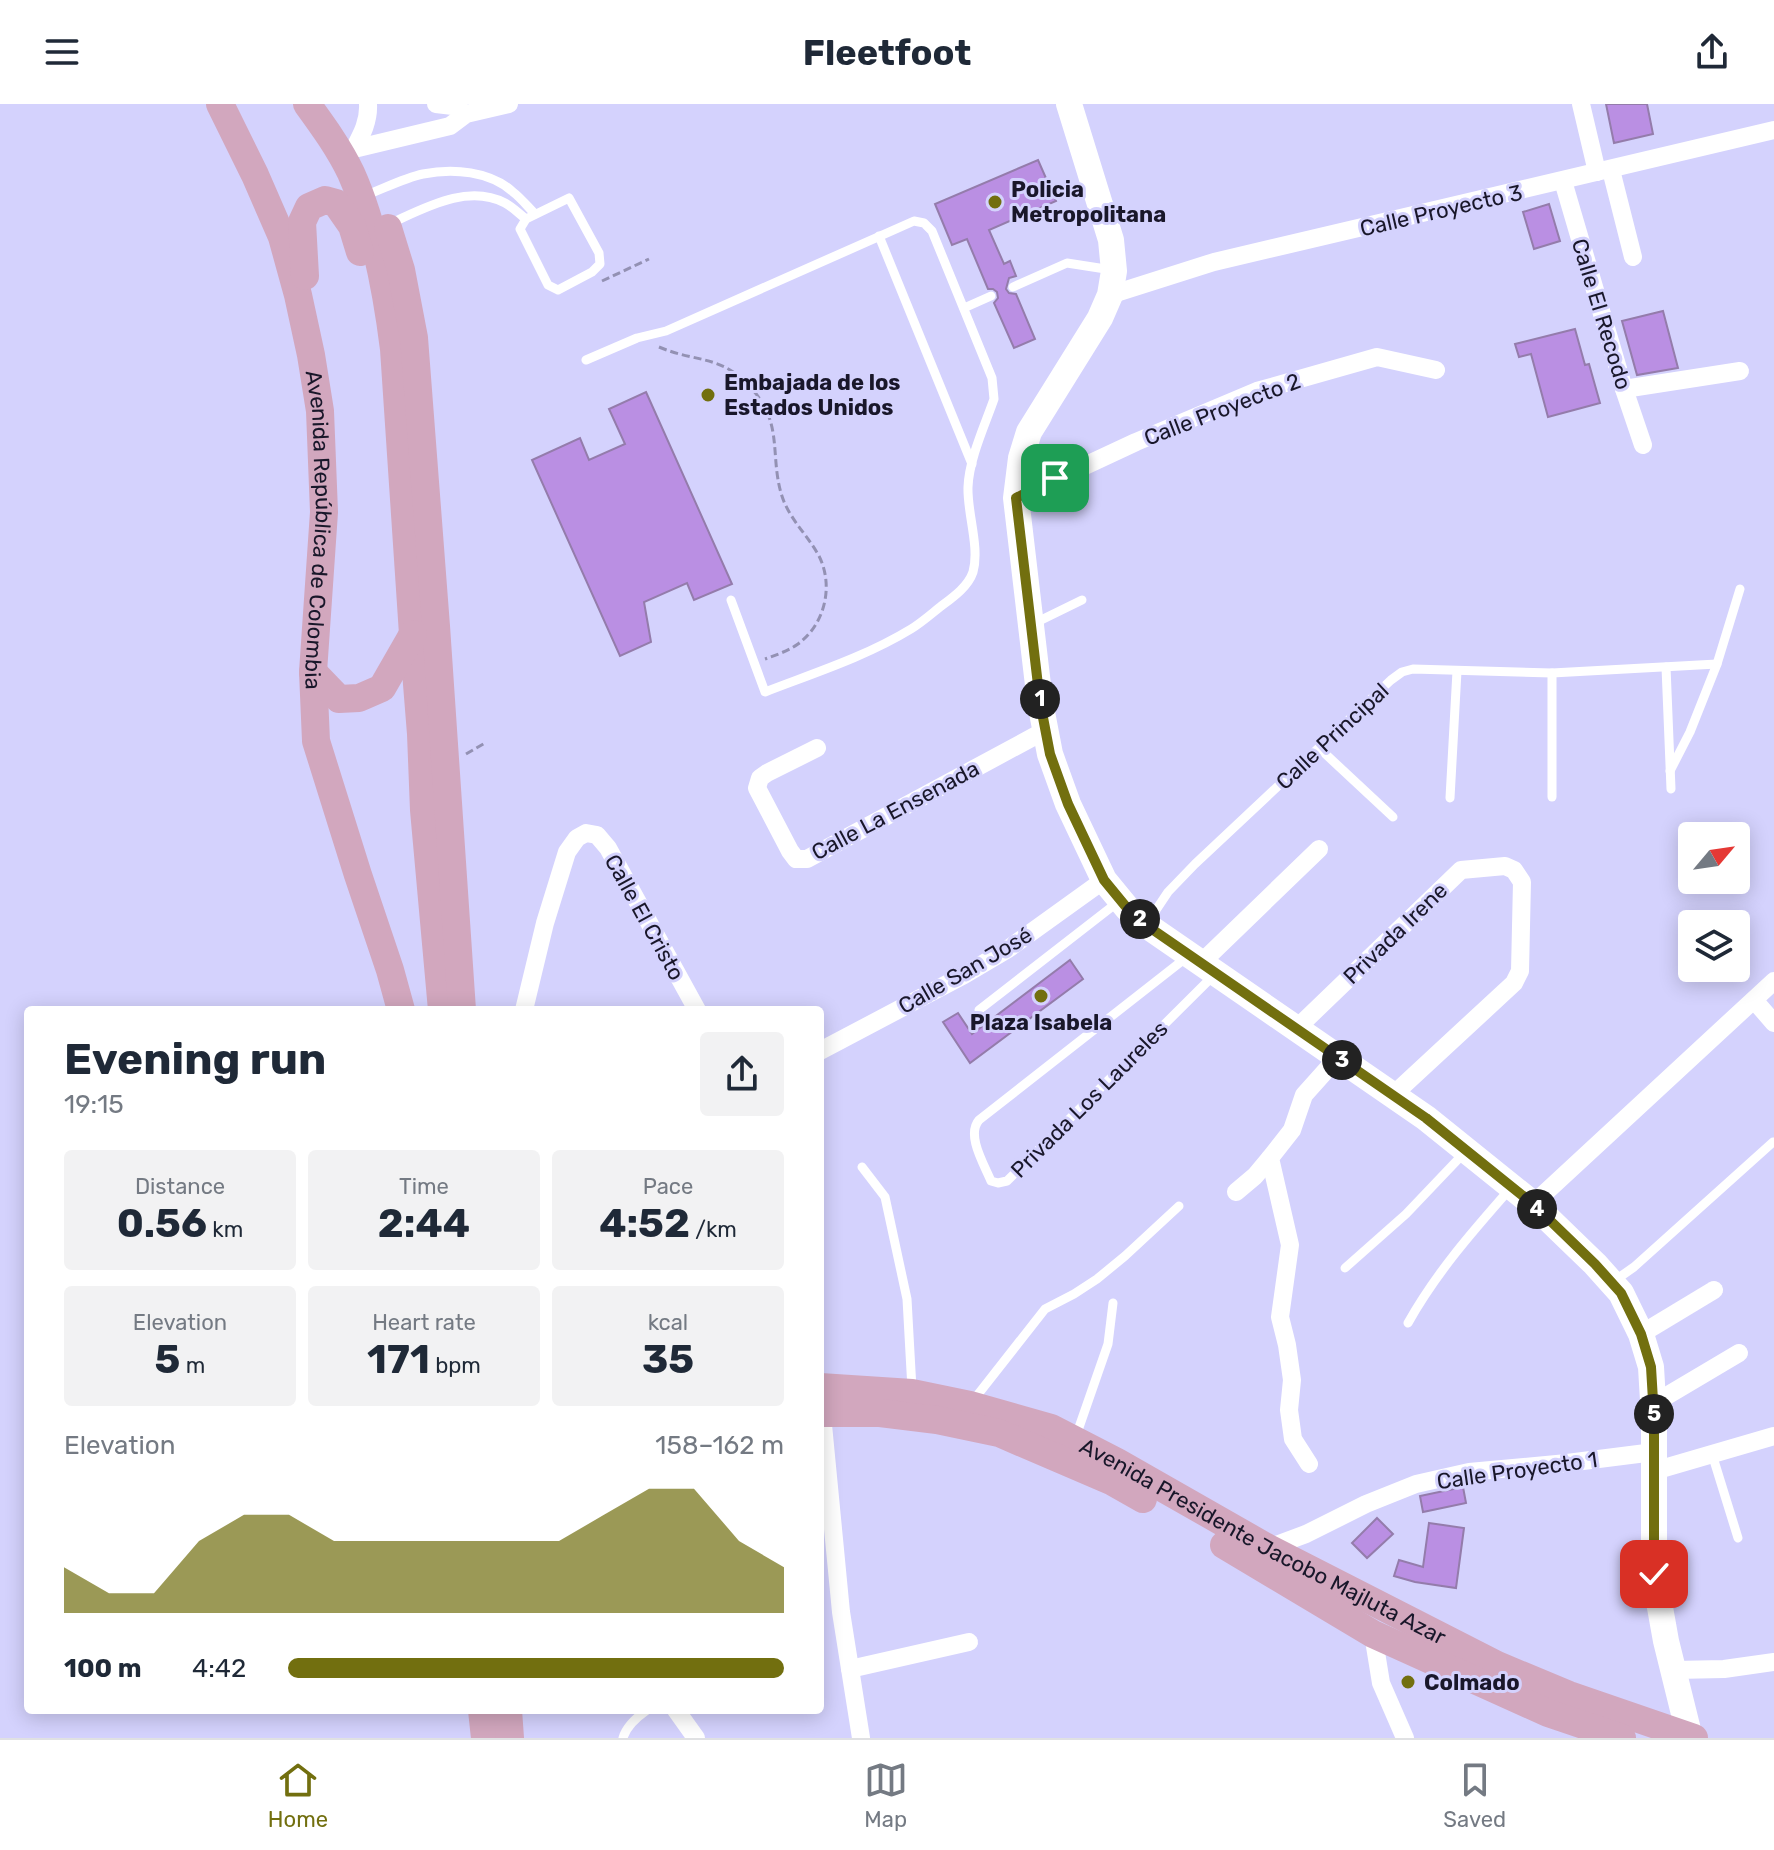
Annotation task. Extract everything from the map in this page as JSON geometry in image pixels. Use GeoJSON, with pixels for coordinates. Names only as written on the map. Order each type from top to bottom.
{"type":"FeatureCollection","features":[{"type":"Feature","properties":{"kind":"main road","name":"Avenida República de Colombia"},"geometry":{"type":"LineString","coordinates":[[220,104],[282,237],[303,316],[320,411],[324,512],[313,672],[316,741],[400,1006]]}},
{"type":"Feature","properties":{"kind":"main road"},"geometry":{"type":"LineString","coordinates":[[307,104],[367,195]]}},
{"type":"Feature","properties":{"kind":"main road"},"geometry":{"type":"LineString","coordinates":[[327,104],[354,149],[379,228],[401,270],[414,338],[462,1006]]}},
{"type":"Feature","properties":{"kind":"main road"},"geometry":{"type":"LineString","coordinates":[[1069,104],[1111,240],[1112,283],[1100,318],[1029,432],[1021,458],[1016,498],[1040,702],[1050,754],[1068,804],[1112,890],[1146,925],[1426,1118],[1533,1204],[1621,1293],[1641,1334],[1651,1367],[1654,1574],[1658,1605],[1692,1738]]}},
{"type":"Feature","properties":{"kind":"main road"},"geometry":{"type":"LineString","coordinates":[[303,316],[305,269],[302,222],[309,207],[325,200],[336,203],[352,226],[368,278],[375,318],[381,334],[394,349]]}},
{"type":"Feature","properties":{"kind":"main road"},"geometry":{"type":"LineString","coordinates":[[379,228],[394,349],[424,810],[442,1006]]}},
{"type":"Feature","properties":{"kind":"main road"},"geometry":{"type":"LineString","coordinates":[[313,672],[339,699],[359,698],[382,688],[413,634]]}},
{"type":"Feature","properties":{"kind":"main road","name":"Avenida Presidente Jacobo Majluta Azar"},"geometry":{"type":"LineString","coordinates":[[824,1403],[912,1393],[970,1405],[1051,1428],[1075,1439],[1264,1557],[1373,1634],[1548,1713],[1622,1738]]}},
{"type":"Feature","properties":{"kind":"main road","name":"Avenida Presidente Jacobo Majluta Azar"},"geometry":{"type":"LineString","coordinates":[[824,1404],[937,1420],[999,1433],[1113,1482],[1264,1557],[1497,1665],[1569,1695],[1692,1738]]}},
{"type":"Feature","properties":{"kind":"main road"},"geometry":{"type":"LineString","coordinates":[[488,1732],[504,1714]]}},
{"type":"Feature","properties":{"kind":"street"},"geometry":{"type":"LineString","coordinates":[[354,149],[364,130],[368,104]]}},
{"type":"Feature","properties":{"kind":"street"},"geometry":{"type":"LineString","coordinates":[[436,104],[468,109],[509,104]]}},
{"type":"Feature","properties":{"kind":"street"},"geometry":{"type":"LineString","coordinates":[[1581,104],[1633,257]]}},
{"type":"Feature","properties":{"kind":"street"},"geometry":{"type":"LineString","coordinates":[[354,149],[450,126],[468,109]]}},
{"type":"Feature","properties":{"kind":"street","name":"Calle Proyecto 3"},"geometry":{"type":"LineString","coordinates":[[1112,283],[1214,262],[1774,130]]}},
{"type":"Feature","properties":{"kind":"street","name":"Calle El Recodo"},"geometry":{"type":"LineString","coordinates":[[1563,181],[1643,445]]}},
{"type":"Feature","properties":{"kind":"street","name":"Calle Proyecto 2"},"geometry":{"type":"LineString","coordinates":[[1016,498],[1136,442],[1257,391],[1377,357],[1436,370]]}},
{"type":"Feature","properties":{"kind":"street"},"geometry":{"type":"LineString","coordinates":[[1624,389],[1740,371]]}},
{"type":"Feature","properties":{"kind":"street","name":"Calle La Ensenada"},"geometry":{"type":"LineString","coordinates":[[817,748],[767,773],[760,778],[757,788],[796,859],[807,859],[1046,730]]}},
{"type":"Feature","properties":{"kind":"street","name":"Calle El Cristo"},"geometry":{"type":"LineString","coordinates":[[525,1006],[545,923],[567,852],[577,838],[586,833],[597,835],[608,848],[695,1006]]}},
{"type":"Feature","properties":{"kind":"street"},"geometry":{"type":"LineString","coordinates":[[1202,964],[1319,849]]}},
{"type":"Feature","properties":{"kind":"street","name":"Privada Irene"},"geometry":{"type":"LineString","coordinates":[[1296,1029],[1461,870],[1505,866],[1514,870],[1522,882],[1520,971],[1514,983],[1393,1095]]}},
{"type":"Feature","properties":{"kind":"street","name":"Calle San José"},"geometry":{"type":"LineString","coordinates":[[824,1049],[964,975],[1112,890]]}},
{"type":"Feature","properties":{"kind":"street"},"geometry":{"type":"LineString","coordinates":[[1533,1204],[1774,981]]}},
{"type":"Feature","properties":{"kind":"street"},"geometry":{"type":"LineString","coordinates":[[1754,1000],[1774,1023]]}},
{"type":"Feature","properties":{"kind":"street"},"geometry":{"type":"LineString","coordinates":[[1236,1192],[1255,1176],[1292,1130],[1304,1095],[1338,1057]]}},
{"type":"Feature","properties":{"kind":"street"},"geometry":{"type":"LineString","coordinates":[[1270,1158],[1290,1245],[1280,1317],[1292,1380],[1289,1410],[1293,1439],[1309,1464]]}},
{"type":"Feature","properties":{"kind":"street"},"geometry":{"type":"LineString","coordinates":[[1641,1334],[1714,1290]]}},
{"type":"Feature","properties":{"kind":"street"},"geometry":{"type":"LineString","coordinates":[[1653,1404],[1739,1353]]}},
{"type":"Feature","properties":{"kind":"street"},"geometry":{"type":"LineString","coordinates":[[824,1434],[841,1612],[861,1738]]}},
{"type":"Feature","properties":{"kind":"street","name":"Calle Proyecto 1"},"geometry":{"type":"LineString","coordinates":[[1264,1557],[1366,1504],[1416,1484],[1469,1472],[1567,1463],[1654,1461],[1712,1454],[1774,1436]]}},
{"type":"Feature","properties":{"kind":"street"},"geometry":{"type":"LineString","coordinates":[[1373,1634],[1381,1683],[1405,1738]]}},
{"type":"Feature","properties":{"kind":"street"},"geometry":{"type":"LineString","coordinates":[[850,1669],[969,1642]]}},
{"type":"Feature","properties":{"kind":"street"},"geometry":{"type":"LineString","coordinates":[[1674,1670],[1724,1669],[1774,1662]]}},
{"type":"Feature","properties":{"kind":"street"},"geometry":{"type":"LineString","coordinates":[[679,1714],[696,1738]]}},
{"type":"Feature","properties":{"kind":"lane"},"geometry":{"type":"LineString","coordinates":[[367,195],[423,174],[477,174],[512,191],[530,216]]}},
{"type":"Feature","properties":{"kind":"lane"},"geometry":{"type":"LineString","coordinates":[[379,228],[452,198],[471,196],[505,203],[530,216]]}},
{"type":"Feature","properties":{"kind":"lane"},"geometry":{"type":"LineString","coordinates":[[569,198],[599,253],[600,264],[592,272],[561,289],[554,289],[548,285],[522,234],[521,226],[530,216],[569,198]]}},
{"type":"Feature","properties":{"kind":"lane"},"geometry":{"type":"LineString","coordinates":[[586,360],[637,338],[666,331],[914,221],[924,223],[932,231],[992,378],[994,390],[968,486],[973,571],[954,596],[914,628],[871,651],[765,692],[731,600]]}},
{"type":"Feature","properties":{"kind":"lane"},"geometry":{"type":"LineString","coordinates":[[879,236],[972,464]]}},
{"type":"Feature","properties":{"kind":"lane"},"geometry":{"type":"LineString","coordinates":[[1013,287],[1067,263],[1112,283]]}},
{"type":"Feature","properties":{"kind":"lane"},"geometry":{"type":"LineString","coordinates":[[964,308],[991,296]]}},
{"type":"Feature","properties":{"kind":"lane"},"geometry":{"type":"LineString","coordinates":[[1670,771],[1690,732],[1717,664],[1740,589]]}},
{"type":"Feature","properties":{"kind":"lane"},"geometry":{"type":"LineString","coordinates":[[1031,625],[1082,600]]}},
{"type":"Feature","properties":{"kind":"lane","name":"Calle Principal"},"geometry":{"type":"LineString","coordinates":[[1146,925],[1168,892],[1402,672],[1413,669],[1552,673],[1717,664]]}},
{"type":"Feature","properties":{"kind":"lane"},"geometry":{"type":"LineString","coordinates":[[1666,667],[1671,789]]}},
{"type":"Feature","properties":{"kind":"lane"},"geometry":{"type":"LineString","coordinates":[[1450,798],[1457,671]]}},
{"type":"Feature","properties":{"kind":"lane"},"geometry":{"type":"LineString","coordinates":[[1552,673],[1552,797]]}},
{"type":"Feature","properties":{"kind":"lane"},"geometry":{"type":"LineString","coordinates":[[1319,748],[1393,817]]}},
{"type":"Feature","properties":{"kind":"lane"},"geometry":{"type":"LineString","coordinates":[[979,1010],[1112,890]]}},
{"type":"Feature","properties":{"kind":"lane","name":"Privada Los Laureles"},"geometry":{"type":"LineString","coordinates":[[1202,964],[1007,1181],[991,1181],[973,1135],[974,1126],[979,1120],[1202,964]]}},
{"type":"Feature","properties":{"kind":"lane"},"geometry":{"type":"LineString","coordinates":[[1612,1283],[1634,1267],[1773,1142]]}},
{"type":"Feature","properties":{"kind":"lane"},"geometry":{"type":"LineString","coordinates":[[1345,1268],[1406,1214],[1466,1151]]}},
{"type":"Feature","properties":{"kind":"lane"},"geometry":{"type":"LineString","coordinates":[[862,1167],[885,1197],[907,1299],[912,1393]]}},
{"type":"Feature","properties":{"kind":"lane"},"geometry":{"type":"LineString","coordinates":[[1408,1323],[1425,1292],[1453,1254],[1511,1187]]}},
{"type":"Feature","properties":{"kind":"lane"},"geometry":{"type":"LineString","coordinates":[[970,1405],[1045,1309],[1097,1279],[1179,1206]]}},
{"type":"Feature","properties":{"kind":"lane"},"geometry":{"type":"LineString","coordinates":[[1075,1439],[1108,1344],[1113,1303]]}},
{"type":"Feature","properties":{"kind":"lane"},"geometry":{"type":"LineString","coordinates":[[1712,1454],[1738,1538]]}},
{"type":"Feature","properties":{"kind":"lane"},"geometry":{"type":"LineString","coordinates":[[623,1738],[642,1714]]}},
{"type":"Feature","properties":{"kind":"path"},"geometry":{"type":"LineString","coordinates":[[592,272],[601,281],[649,259]]}},
{"type":"Feature","properties":{"kind":"path"},"geometry":{"type":"LineString","coordinates":[[637,338],[671,352],[717,362],[734,373],[752,389],[774,428],[777,476],[782,496],[792,518],[820,557],[828,580],[825,605],[814,628],[798,644],[754,663]]}},
{"type":"Feature","properties":{"kind":"building"},"geometry":{"type":"Polygon","coordinates":[[[1606,104],[1647,104],[1653,134],[1614,143],[1606,104]]]}},
{"type":"Feature","properties":{"kind":"building","name":"Policia Metropolitana"},"geometry":{"type":"Polygon","coordinates":[[[1038,160],[1056,201],[989,230],[1004,264],[1010,261],[1016,276],[1009,278],[1006,289],[1016,294],[1035,339],[1014,348],[994,303],[998,298],[997,292],[988,289],[967,239],[952,245],[935,204],[1038,160]]]}},
{"type":"Feature","properties":{"kind":"building"},"geometry":{"type":"Polygon","coordinates":[[[1549,204],[1560,241],[1534,249],[1523,212],[1549,204]]]}},
{"type":"Feature","properties":{"kind":"building"},"geometry":{"type":"Polygon","coordinates":[[[1663,311],[1678,368],[1637,375],[1622,321],[1663,311]]]}},
{"type":"Feature","properties":{"kind":"building"},"geometry":{"type":"Polygon","coordinates":[[[1575,329],[1600,403],[1548,417],[1531,354],[1519,357],[1515,344],[1575,329]]]}},
{"type":"Feature","properties":{"kind":"building"},"geometry":{"type":"Polygon","coordinates":[[[646,392],[732,584],[694,600],[687,583],[644,602],[651,642],[620,656],[532,460],[580,438],[589,460],[625,444],[609,409],[646,392]]]}},
{"type":"Feature","properties":{"kind":"building","name":"Plaza Isabela"},"geometry":{"type":"Polygon","coordinates":[[[1070,960],[1083,979],[970,1063],[943,1022],[958,1013],[972,1034],[1070,960]]]}},
{"type":"Feature","properties":{"kind":"building"},"geometry":{"type":"Polygon","coordinates":[[[1463,1487],[1466,1503],[1423,1512],[1420,1496],[1463,1487]]]}},
{"type":"Feature","properties":{"kind":"building"},"geometry":{"type":"Polygon","coordinates":[[[1377,1518],[1393,1534],[1367,1558],[1352,1543],[1377,1518]]]}},
{"type":"Feature","properties":{"kind":"building"},"geometry":{"type":"Polygon","coordinates":[[[1429,1523],[1464,1528],[1456,1588],[1394,1576],[1399,1560],[1423,1567],[1429,1523]]]}},
{"type":"Feature","properties":{"kind":"place","name":"Policia Metropolitana"},"geometry":{"type":"Point","coordinates":[995,202]}},
{"type":"Feature","properties":{"kind":"place","name":"Embajada de los Estados Unidos"},"geometry":{"type":"Point","coordinates":[708,395]}},
{"type":"Feature","properties":{"kind":"place","name":"Plaza Isabela"},"geometry":{"type":"Point","coordinates":[1041,996]}},
{"type":"Feature","properties":{"kind":"place","name":"Colmado"},"geometry":{"type":"Point","coordinates":[1408,1682]}},
{"type":"Feature","properties":{"kind":"route"},"geometry":{"type":"LineString","coordinates":[[1055,478],[1016,498],[1040,702],[1050,754],[1068,804],[1104,880],[1146,925],[1426,1118],[1533,1204],[1621,1293],[1635,1319],[1651,1367],[1654,1574]]}}]}
